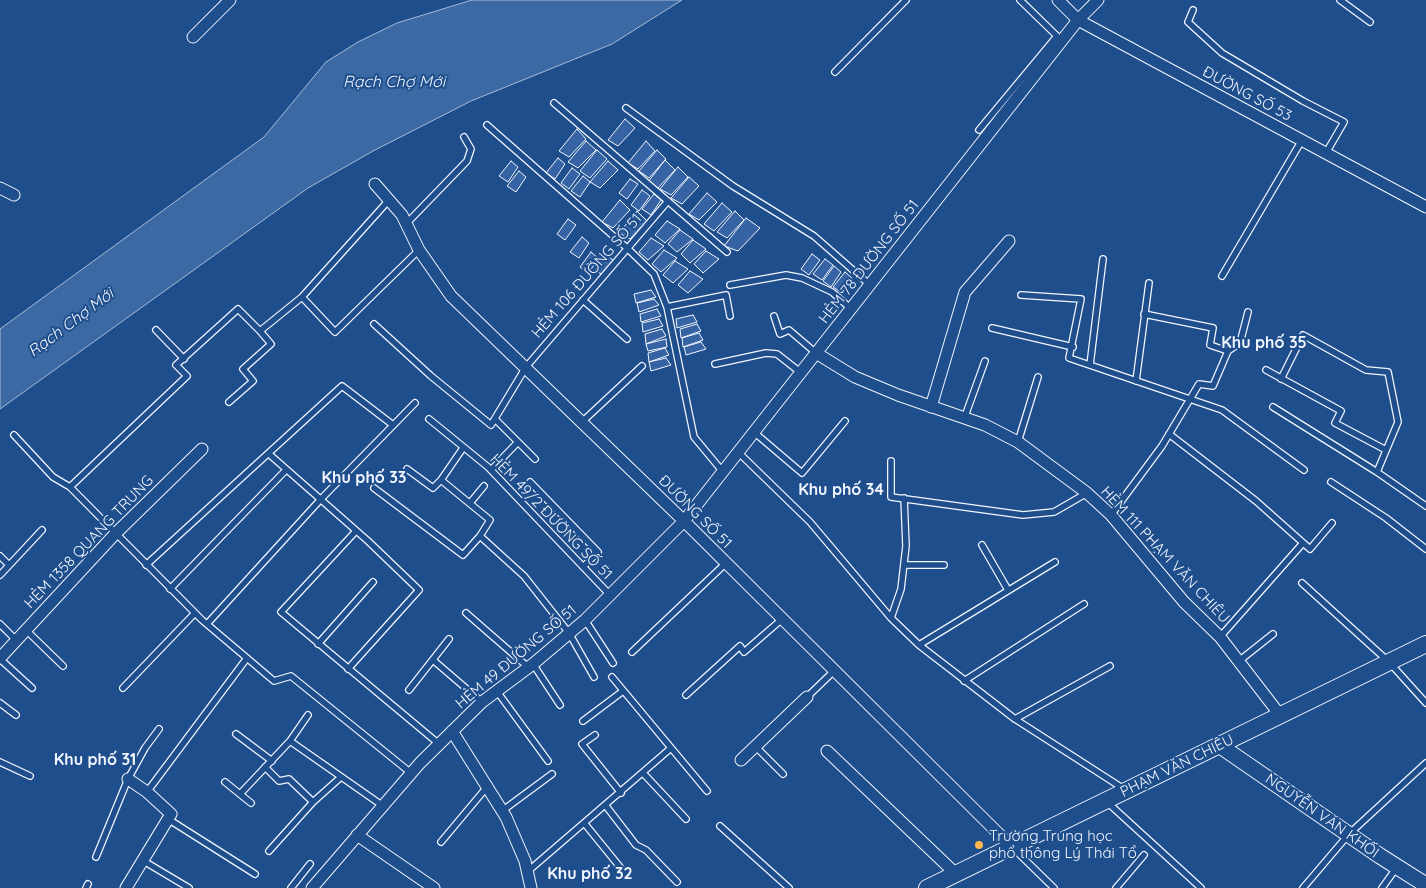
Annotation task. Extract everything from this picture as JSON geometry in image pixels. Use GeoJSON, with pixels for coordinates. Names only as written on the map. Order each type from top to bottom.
{"type":"FeatureCollection","features":[{"type":"Feature","properties":{"kind":"main road","name":"PHẠM VĂN CHIÊU"},"geometry":{"type":"LineString","coordinates":[[927,888],[1426,644]]}},
{"type":"Feature","properties":{"kind":"street"},"geometry":{"type":"LineString","coordinates":[[193,37],[230,0]]}},
{"type":"Feature","properties":{"kind":"street","name":"ĐƯỜNG SỐ 53"},"geometry":{"type":"LineString","coordinates":[[1058,0],[1078,20],[1426,207]]}},
{"type":"Feature","properties":{"kind":"street","name":"HẺM 78 ĐƯỜNG SỐ 51"},"geometry":{"type":"LineString","coordinates":[[684,521],[1078,20],[1098,0]]}},
{"type":"Feature","properties":{"kind":"street","name":"ĐƯỜNG SỐ 51"},"geometry":{"type":"LineString","coordinates":[[375,184],[402,215],[419,250],[451,296],[684,521],[781,620],[1012,846]]}},
{"type":"Feature","properties":{"kind":"street"},"geometry":{"type":"LineString","coordinates":[[0,188],[14,195]]}},
{"type":"Feature","properties":{"kind":"street"},"geometry":{"type":"LineString","coordinates":[[931,407],[965,292],[1009,241]]}},
{"type":"Feature","properties":{"kind":"street","name":"HẺM 111 PHẠM VĂN CHIÊU"},"geometry":{"type":"LineString","coordinates":[[816,353],[856,377],[931,407],[986,425],[1018,442],[1087,493],[1111,515],[1184,602],[1220,637],[1280,715]]}},
{"type":"Feature","properties":{"kind":"street","name":"HẺM 1358 QUANG TRUNG"},"geometry":{"type":"LineString","coordinates":[[0,658],[115,534],[202,449]]}},
{"type":"Feature","properties":{"kind":"street","name":"HẺM 49 ĐƯỜNG SỐ 51"},"geometry":{"type":"LineString","coordinates":[[312,888],[411,773],[452,731],[496,690],[531,666],[585,620],[684,521]]}},
{"type":"Feature","properties":{"kind":"street"},"geometry":{"type":"LineString","coordinates":[[742,760],[807,697]]}},
{"type":"Feature","properties":{"kind":"street"},"geometry":{"type":"LineString","coordinates":[[452,731],[502,811],[525,861],[531,888]]}},
{"type":"Feature","properties":{"kind":"street","name":"NGUYỄN VĂN KHỐI"},"geometry":{"type":"LineString","coordinates":[[1219,745],[1426,885]]}},
{"type":"Feature","properties":{"kind":"street"},"geometry":{"type":"LineString","coordinates":[[827,751],[956,874]]}},
{"type":"Feature","properties":{"kind":"street"},"geometry":{"type":"LineString","coordinates":[[126,888],[171,814],[147,792],[128,779]]}},
{"type":"Feature","properties":{"kind":"street"},"geometry":{"type":"LineString","coordinates":[[357,835],[434,888]]}},
{"type":"Feature","properties":{"kind":"lane"},"geometry":{"type":"LineString","coordinates":[[835,72],[906,0]]}},
{"type":"Feature","properties":{"kind":"lane"},"geometry":{"type":"LineString","coordinates":[[980,130],[1057,36],[1020,0]]}},
{"type":"Feature","properties":{"kind":"lane"},"geometry":{"type":"LineString","coordinates":[[1340,0],[1370,22]]}},
{"type":"Feature","properties":{"kind":"lane"},"geometry":{"type":"LineString","coordinates":[[1193,10],[1188,22],[1222,53],[1303,101],[1344,122],[1326,154]]}},
{"type":"Feature","properties":{"kind":"lane"},"geometry":{"type":"LineString","coordinates":[[554,103],[727,252]]}},
{"type":"Feature","properties":{"kind":"lane"},"geometry":{"type":"LineString","coordinates":[[626,108],[733,186],[814,236],[870,285]]}},
{"type":"Feature","properties":{"kind":"lane"},"geometry":{"type":"LineString","coordinates":[[487,125],[654,274],[667,307],[694,437],[723,472]]}},
{"type":"Feature","properties":{"kind":"lane"},"geometry":{"type":"LineString","coordinates":[[406,224],[468,161],[471,149],[464,137]]}},
{"type":"Feature","properties":{"kind":"lane"},"geometry":{"type":"LineString","coordinates":[[1222,276],[1302,140]]}},
{"type":"Feature","properties":{"kind":"lane"},"geometry":{"type":"LineString","coordinates":[[260,331],[302,296],[389,200]]}},
{"type":"Feature","properties":{"kind":"lane","name":"HẺM 106 ĐƯỜNG SỐ 51"},"geometry":{"type":"LineString","coordinates":[[496,420],[526,367],[668,202]]}},
{"type":"Feature","properties":{"kind":"lane"},"geometry":{"type":"LineString","coordinates":[[302,296],[335,332],[419,250]]}},
{"type":"Feature","properties":{"kind":"lane"},"geometry":{"type":"LineString","coordinates":[[1090,366],[1103,259]]}},
{"type":"Feature","properties":{"kind":"lane"},"geometry":{"type":"LineString","coordinates":[[730,285],[786,275],[802,278],[832,292],[850,308]]}},
{"type":"Feature","properties":{"kind":"lane"},"geometry":{"type":"LineString","coordinates":[[1136,381],[1149,283]]}},
{"type":"Feature","properties":{"kind":"lane"},"geometry":{"type":"LineString","coordinates":[[667,307],[726,295],[730,316]]}},
{"type":"Feature","properties":{"kind":"lane"},"geometry":{"type":"LineString","coordinates":[[1021,295],[1081,299],[1073,347],[1069,358],[1222,410],[1304,470]]}},
{"type":"Feature","properties":{"kind":"lane"},"geometry":{"type":"LineString","coordinates":[[583,300],[627,339]]}},
{"type":"Feature","properties":{"kind":"lane"},"geometry":{"type":"LineString","coordinates":[[70,487],[187,376],[176,366],[238,309],[271,344],[243,369],[253,381],[229,402]]}},
{"type":"Feature","properties":{"kind":"lane"},"geometry":{"type":"LineString","coordinates":[[1111,515],[1169,434],[1199,384],[1213,386],[1228,352],[1240,343],[1248,312]]}},
{"type":"Feature","properties":{"kind":"lane"},"geometry":{"type":"LineString","coordinates":[[1144,314],[1213,328],[1210,344],[1228,352]]}},
{"type":"Feature","properties":{"kind":"lane"},"geometry":{"type":"LineString","coordinates":[[774,316],[780,334],[789,330],[816,353]]}},
{"type":"Feature","properties":{"kind":"lane"},"geometry":{"type":"LineString","coordinates":[[374,324],[431,376],[491,425],[496,420],[535,460]]}},
{"type":"Feature","properties":{"kind":"lane"},"geometry":{"type":"LineString","coordinates":[[992,328],[1073,347]]}},
{"type":"Feature","properties":{"kind":"lane"},"geometry":{"type":"LineString","coordinates":[[156,330],[184,359]]}},
{"type":"Feature","properties":{"kind":"lane"},"geometry":{"type":"LineString","coordinates":[[1281,378],[1303,335],[1366,370],[1388,372],[1398,422],[1376,472]]}},
{"type":"Feature","properties":{"kind":"lane"},"geometry":{"type":"LineString","coordinates":[[714,364],[766,353],[777,354],[800,372]]}},
{"type":"Feature","properties":{"kind":"lane"},"geometry":{"type":"LineString","coordinates":[[964,419],[985,361]]}},
{"type":"Feature","properties":{"kind":"lane"},"geometry":{"type":"LineString","coordinates":[[582,422],[642,366]]}},
{"type":"Feature","properties":{"kind":"lane"},"geometry":{"type":"LineString","coordinates":[[1266,370],[1341,411],[1335,423],[1386,450]]}},
{"type":"Feature","properties":{"kind":"lane"},"geometry":{"type":"LineString","coordinates":[[1018,442],[1038,377]]}},
{"type":"Feature","properties":{"kind":"lane"},"geometry":{"type":"LineString","coordinates":[[146,564],[342,386],[393,424]]}},
{"type":"Feature","properties":{"kind":"lane"},"geometry":{"type":"LineString","coordinates":[[207,624],[321,499],[415,403]]}},
{"type":"Feature","properties":{"kind":"lane"},"geometry":{"type":"LineString","coordinates":[[1273,407],[1426,506]]}},
{"type":"Feature","properties":{"kind":"lane","name":"HẺM 49/2 ĐƯỜNG SỐ 51"},"geometry":{"type":"LineString","coordinates":[[429,419],[491,470],[610,595]]}},
{"type":"Feature","properties":{"kind":"lane"},"geometry":{"type":"LineString","coordinates":[[755,433],[802,473],[845,421]]}},
{"type":"Feature","properties":{"kind":"lane"},"geometry":{"type":"LineString","coordinates":[[1169,434],[1256,501],[1310,549],[1332,523]]}},
{"type":"Feature","properties":{"kind":"lane"},"geometry":{"type":"LineString","coordinates":[[14,435],[53,477],[70,487],[207,624],[274,682],[291,676],[411,773]]}},
{"type":"Feature","properties":{"kind":"lane"},"geometry":{"type":"LineString","coordinates":[[491,470],[518,442]]}},
{"type":"Feature","properties":{"kind":"lane"},"geometry":{"type":"LineString","coordinates":[[407,470],[433,488],[463,448]]}},
{"type":"Feature","properties":{"kind":"lane"},"geometry":{"type":"LineString","coordinates":[[738,452],[810,522],[891,618],[919,645],[1015,719],[1126,790]]}},
{"type":"Feature","properties":{"kind":"lane"},"geometry":{"type":"LineString","coordinates":[[269,454],[285,471],[321,499],[419,590],[348,669]]}},
{"type":"Feature","properties":{"kind":"lane"},"geometry":{"type":"LineString","coordinates":[[891,461],[891,497],[1023,515],[1054,512],[1087,493]]}},
{"type":"Feature","properties":{"kind":"lane"},"geometry":{"type":"LineString","coordinates":[[170,588],[285,471]]}},
{"type":"Feature","properties":{"kind":"lane"},"geometry":{"type":"LineString","coordinates":[[374,488],[463,555],[480,536],[490,520],[440,480]]}},
{"type":"Feature","properties":{"kind":"lane"},"geometry":{"type":"LineString","coordinates":[[530,482],[598,552],[583,567]]}},
{"type":"Feature","properties":{"kind":"lane"},"geometry":{"type":"LineString","coordinates":[[1332,482],[1386,518],[1426,549]]}},
{"type":"Feature","properties":{"kind":"lane"},"geometry":{"type":"LineString","coordinates":[[470,503],[484,486]]}},
{"type":"Feature","properties":{"kind":"lane"},"geometry":{"type":"LineString","coordinates":[[891,618],[901,589],[904,565],[906,546],[904,498]]}},
{"type":"Feature","properties":{"kind":"lane"},"geometry":{"type":"LineString","coordinates":[[0,575],[42,530]]}},
{"type":"Feature","properties":{"kind":"lane"},"geometry":{"type":"LineString","coordinates":[[356,531],[281,612],[439,744]]}},
{"type":"Feature","properties":{"kind":"lane"},"geometry":{"type":"LineString","coordinates":[[480,536],[524,576],[569,633],[594,677]]}},
{"type":"Feature","properties":{"kind":"lane"},"geometry":{"type":"LineString","coordinates":[[1220,637],[1304,543]]}},
{"type":"Feature","properties":{"kind":"lane"},"geometry":{"type":"LineString","coordinates":[[982,545],[1008,590]]}},
{"type":"Feature","properties":{"kind":"lane"},"geometry":{"type":"LineString","coordinates":[[0,556],[9,565]]}},
{"type":"Feature","properties":{"kind":"lane"},"geometry":{"type":"LineString","coordinates":[[919,645],[1055,562]]}},
{"type":"Feature","properties":{"kind":"lane"},"geometry":{"type":"LineString","coordinates":[[632,652],[725,564]]}},
{"type":"Feature","properties":{"kind":"lane"},"geometry":{"type":"LineString","coordinates":[[904,565],[944,565]]}},
{"type":"Feature","properties":{"kind":"lane"},"geometry":{"type":"LineString","coordinates":[[318,644],[373,582]]}},
{"type":"Feature","properties":{"kind":"lane"},"geometry":{"type":"LineString","coordinates":[[1302,583],[1389,662],[1426,703]]}},
{"type":"Feature","properties":{"kind":"lane"},"geometry":{"type":"LineString","coordinates":[[964,681],[1084,604]]}},
{"type":"Feature","properties":{"kind":"lane"},"geometry":{"type":"LineString","coordinates":[[123,688],[195,612]]}},
{"type":"Feature","properties":{"kind":"lane"},"geometry":{"type":"LineString","coordinates":[[466,613],[531,666],[560,705]]}},
{"type":"Feature","properties":{"kind":"lane"},"geometry":{"type":"LineString","coordinates":[[585,620],[612,663]]}},
{"type":"Feature","properties":{"kind":"lane"},"geometry":{"type":"LineString","coordinates":[[686,695],[740,646],[744,652],[781,620]]}},
{"type":"Feature","properties":{"kind":"lane"},"geometry":{"type":"LineString","coordinates":[[0,624],[16,640]]}},
{"type":"Feature","properties":{"kind":"lane"},"geometry":{"type":"LineString","coordinates":[[26,630],[63,666]]}},
{"type":"Feature","properties":{"kind":"lane"},"geometry":{"type":"LineString","coordinates":[[1239,661],[1273,634]]}},
{"type":"Feature","properties":{"kind":"lane"},"geometry":{"type":"LineString","coordinates":[[409,690],[449,639]]}},
{"type":"Feature","properties":{"kind":"lane"},"geometry":{"type":"LineString","coordinates":[[0,658],[32,688]]}},
{"type":"Feature","properties":{"kind":"lane"},"geometry":{"type":"LineString","coordinates":[[147,792],[247,658]]}},
{"type":"Feature","properties":{"kind":"lane"},"geometry":{"type":"LineString","coordinates":[[433,660],[482,702]]}},
{"type":"Feature","properties":{"kind":"lane"},"geometry":{"type":"LineString","coordinates":[[1015,719],[1110,666]]}},
{"type":"Feature","properties":{"kind":"lane"},"geometry":{"type":"LineString","coordinates":[[807,697],[834,671]]}},
{"type":"Feature","properties":{"kind":"lane"},"geometry":{"type":"LineString","coordinates":[[612,677],[706,791]]}},
{"type":"Feature","properties":{"kind":"lane"},"geometry":{"type":"LineString","coordinates":[[496,690],[548,761]]}},
{"type":"Feature","properties":{"kind":"lane"},"geometry":{"type":"LineString","coordinates":[[583,721],[623,691]]}},
{"type":"Feature","properties":{"kind":"lane"},"geometry":{"type":"LineString","coordinates":[[0,703],[16,715]]}},
{"type":"Feature","properties":{"kind":"lane"},"geometry":{"type":"LineString","coordinates":[[240,794],[290,741],[308,715]]}},
{"type":"Feature","properties":{"kind":"lane"},"geometry":{"type":"LineString","coordinates":[[96,857],[128,779],[144,748],[158,729]]}},
{"type":"Feature","properties":{"kind":"lane"},"geometry":{"type":"LineString","coordinates":[[236,734],[272,761]]}},
{"type":"Feature","properties":{"kind":"lane"},"geometry":{"type":"LineString","coordinates":[[595,735],[582,744],[621,793]]}},
{"type":"Feature","properties":{"kind":"lane"},"geometry":{"type":"LineString","coordinates":[[290,741],[382,806]]}},
{"type":"Feature","properties":{"kind":"lane"},"geometry":{"type":"LineString","coordinates":[[756,746],[783,774]]}},
{"type":"Feature","properties":{"kind":"lane"},"geometry":{"type":"LineString","coordinates":[[527,872],[606,806],[671,748]]}},
{"type":"Feature","properties":{"kind":"lane"},"geometry":{"type":"LineString","coordinates":[[0,762],[30,776]]}},
{"type":"Feature","properties":{"kind":"lane"},"geometry":{"type":"LineString","coordinates":[[1303,888],[1348,834],[1426,763]]}},
{"type":"Feature","properties":{"kind":"lane"},"geometry":{"type":"LineString","coordinates":[[266,767],[280,781],[288,779],[313,802]]}},
{"type":"Feature","properties":{"kind":"lane"},"geometry":{"type":"LineString","coordinates":[[643,773],[686,819]]}},
{"type":"Feature","properties":{"kind":"lane"},"geometry":{"type":"LineString","coordinates":[[502,811],[552,774]]}},
{"type":"Feature","properties":{"kind":"lane"},"geometry":{"type":"LineString","coordinates":[[269,851],[313,802],[341,777]]}},
{"type":"Feature","properties":{"kind":"lane"},"geometry":{"type":"LineString","coordinates":[[224,782],[251,803]]}},
{"type":"Feature","properties":{"kind":"lane"},"geometry":{"type":"LineString","coordinates":[[441,842],[487,787]]}},
{"type":"Feature","properties":{"kind":"lane"},"geometry":{"type":"LineString","coordinates":[[1105,801],[1201,888]]}},
{"type":"Feature","properties":{"kind":"lane"},"geometry":{"type":"LineString","coordinates":[[606,806],[636,845],[646,850],[677,882]]}},
{"type":"Feature","properties":{"kind":"lane"},"geometry":{"type":"LineString","coordinates":[[168,819],[255,874]]}},
{"type":"Feature","properties":{"kind":"lane"},"geometry":{"type":"LineString","coordinates":[[584,824],[624,872]]}},
{"type":"Feature","properties":{"kind":"lane"},"geometry":{"type":"LineString","coordinates":[[720,826],[789,888]]}},
{"type":"Feature","properties":{"kind":"lane"},"geometry":{"type":"LineString","coordinates":[[1012,846],[1054,888]]}},
{"type":"Feature","properties":{"kind":"lane"},"geometry":{"type":"LineString","coordinates":[[1116,888],[1144,855]]}},
{"type":"Feature","properties":{"kind":"lane"},"geometry":{"type":"LineString","coordinates":[[142,860],[189,888]]}},
{"type":"Feature","properties":{"kind":"lane"},"geometry":{"type":"LineString","coordinates":[[291,888],[310,864]]}},
{"type":"Feature","properties":{"kind":"lane"},"geometry":{"type":"LineString","coordinates":[[1382,888],[1398,867]]}},
{"type":"Feature","properties":{"kind":"water","name":"Rạch Chợ Mới"},"geometry":{"type":"Polygon","coordinates":[[[472,0],[682,0],[612,44],[471,101],[373,151],[308,188],[0,409],[0,329],[264,137],[326,62],[358,42],[397,23],[472,0]]]}},
{"type":"Feature","properties":{"kind":"building"},"geometry":{"type":"Polygon","coordinates":[[[625,119],[635,128],[618,146],[608,140],[625,119]]]}},
{"type":"Feature","properties":{"kind":"building"},"geometry":{"type":"Polygon","coordinates":[[[577,129],[586,139],[569,157],[559,151],[577,129]]]}},
{"type":"Feature","properties":{"kind":"building"},"geometry":{"type":"Polygon","coordinates":[[[586,141],[596,150],[578,168],[568,162],[586,141]]]}},
{"type":"Feature","properties":{"kind":"building"},"geometry":{"type":"Polygon","coordinates":[[[646,141],[655,151],[638,169],[628,163],[646,141]]]}},
{"type":"Feature","properties":{"kind":"building"},"geometry":{"type":"Polygon","coordinates":[[[597,150],[607,159],[590,178],[580,171],[597,150]]]}},
{"type":"Feature","properties":{"kind":"building"},"geometry":{"type":"Polygon","coordinates":[[[657,150],[666,159],[649,178],[639,171],[657,150]]]}},
{"type":"Feature","properties":{"kind":"building"},"geometry":{"type":"Polygon","coordinates":[[[558,158],[565,164],[555,179],[546,173],[558,158]]]}},
{"type":"Feature","properties":{"kind":"building"},"geometry":{"type":"Polygon","coordinates":[[[665,160],[675,170],[658,188],[648,182],[665,160]]]}},
{"type":"Feature","properties":{"kind":"building"},"geometry":{"type":"Polygon","coordinates":[[[511,161],[518,167],[508,182],[499,176],[511,161]]]}},
{"type":"Feature","properties":{"kind":"building"},"geometry":{"type":"Polygon","coordinates":[[[608,161],[618,170],[600,188],[590,182],[608,161]]]}},
{"type":"Feature","properties":{"kind":"building"},"geometry":{"type":"Polygon","coordinates":[[[678,167],[688,177],[671,195],[660,189],[678,167]]]}},
{"type":"Feature","properties":{"kind":"building"},"geometry":{"type":"Polygon","coordinates":[[[572,168],[580,174],[569,189],[561,183],[572,168]]]}},
{"type":"Feature","properties":{"kind":"building"},"geometry":{"type":"Polygon","coordinates":[[[519,171],[526,177],[516,192],[507,186],[519,171]]]}},
{"type":"Feature","properties":{"kind":"building"},"geometry":{"type":"Polygon","coordinates":[[[583,176],[590,182],[580,197],[571,191],[583,176]]]}},
{"type":"Feature","properties":{"kind":"building"},"geometry":{"type":"Polygon","coordinates":[[[689,177],[699,186],[682,204],[671,198],[689,177]]]}},
{"type":"Feature","properties":{"kind":"building"},"geometry":{"type":"Polygon","coordinates":[[[630,179],[638,184],[627,199],[619,193],[630,179]]]}},
{"type":"Feature","properties":{"kind":"building"},"geometry":{"type":"Polygon","coordinates":[[[642,190],[650,196],[639,211],[631,205],[642,190]]]}},
{"type":"Feature","properties":{"kind":"building"},"geometry":{"type":"Polygon","coordinates":[[[707,193],[717,202],[699,220],[689,214],[707,193]]]}},
{"type":"Feature","properties":{"kind":"building"},"geometry":{"type":"Polygon","coordinates":[[[654,194],[661,200],[651,215],[642,209],[654,194]]]}},
{"type":"Feature","properties":{"kind":"building"},"geometry":{"type":"Polygon","coordinates":[[[620,200],[630,210],[613,228],[602,222],[620,200]]]}},
{"type":"Feature","properties":{"kind":"building"},"geometry":{"type":"Polygon","coordinates":[[[722,203],[732,212],[714,231],[704,224],[722,203]]]}},
{"type":"Feature","properties":{"kind":"building"},"geometry":{"type":"Polygon","coordinates":[[[637,211],[647,221],[630,239],[619,233],[637,211]]]}},
{"type":"Feature","properties":{"kind":"building"},"geometry":{"type":"Polygon","coordinates":[[[735,211],[744,220],[727,238],[717,232],[735,211]]]}},
{"type":"Feature","properties":{"kind":"building"},"geometry":{"type":"Polygon","coordinates":[[[746,218],[760,228],[738,251],[724,246],[746,218]]]}},
{"type":"Feature","properties":{"kind":"building"},"geometry":{"type":"Polygon","coordinates":[[[568,219],[576,225],[565,240],[557,234],[568,219]]]}},
{"type":"Feature","properties":{"kind":"building"},"geometry":{"type":"Polygon","coordinates":[[[667,221],[680,229],[665,243],[655,235],[667,221]]]}},
{"type":"Feature","properties":{"kind":"building"},"geometry":{"type":"Polygon","coordinates":[[[680,230],[693,239],[677,252],[668,244],[680,230]]]}},
{"type":"Feature","properties":{"kind":"building"},"geometry":{"type":"Polygon","coordinates":[[[582,237],[589,243],[579,258],[570,252],[582,237]]]}},
{"type":"Feature","properties":{"kind":"building"},"geometry":{"type":"Polygon","coordinates":[[[651,238],[664,246],[648,260],[639,252],[651,238]]]}},
{"type":"Feature","properties":{"kind":"building"},"geometry":{"type":"Polygon","coordinates":[[[693,240],[706,249],[690,263],[681,254],[693,240]]]}},
{"type":"Feature","properties":{"kind":"building"},"geometry":{"type":"Polygon","coordinates":[[[664,250],[677,258],[661,272],[652,264],[664,250]]]}},
{"type":"Feature","properties":{"kind":"building"},"geometry":{"type":"Polygon","coordinates":[[[706,251],[719,259],[703,273],[694,264],[706,251]]]}},
{"type":"Feature","properties":{"kind":"building"},"geometry":{"type":"Polygon","coordinates":[[[591,252],[599,259],[588,273],[580,267],[591,252]]]}},
{"type":"Feature","properties":{"kind":"building"},"geometry":{"type":"Polygon","coordinates":[[[812,254],[820,260],[809,275],[801,269],[812,254]]]}},
{"type":"Feature","properties":{"kind":"building"},"geometry":{"type":"Polygon","coordinates":[[[607,255],[614,261],[604,276],[595,270],[607,255]]]}},
{"type":"Feature","properties":{"kind":"building"},"geometry":{"type":"Polygon","coordinates":[[[825,259],[833,265],[822,280],[813,274],[825,259]]]}},
{"type":"Feature","properties":{"kind":"building"},"geometry":{"type":"Polygon","coordinates":[[[675,261],[688,269],[673,283],[663,275],[675,261]]]}},
{"type":"Feature","properties":{"kind":"building"},"geometry":{"type":"Polygon","coordinates":[[[834,266],[841,272],[831,287],[823,281],[834,266]]]}},
{"type":"Feature","properties":{"kind":"building"},"geometry":{"type":"Polygon","coordinates":[[[690,271],[703,279],[688,293],[678,285],[690,271]]]}},
{"type":"Feature","properties":{"kind":"building"},"geometry":{"type":"Polygon","coordinates":[[[845,272],[852,278],[842,293],[833,287],[845,272]]]}},
{"type":"Feature","properties":{"kind":"building"},"geometry":{"type":"Polygon","coordinates":[[[651,290],[656,297],[636,303],[634,294],[651,290]]]}},
{"type":"Feature","properties":{"kind":"building"},"geometry":{"type":"Polygon","coordinates":[[[654,299],[659,305],[639,312],[637,303],[654,299]]]}},
{"type":"Feature","properties":{"kind":"building"},"geometry":{"type":"Polygon","coordinates":[[[657,309],[661,316],[641,322],[640,314],[657,309]]]}},
{"type":"Feature","properties":{"kind":"building"},"geometry":{"type":"Polygon","coordinates":[[[693,315],[697,322],[677,328],[676,319],[693,315]]]}},
{"type":"Feature","properties":{"kind":"building"},"geometry":{"type":"Polygon","coordinates":[[[659,319],[663,326],[643,332],[642,323],[659,319]]]}},
{"type":"Feature","properties":{"kind":"building"},"geometry":{"type":"Polygon","coordinates":[[[697,324],[701,331],[681,338],[680,329],[697,324]]]}},
{"type":"Feature","properties":{"kind":"building"},"geometry":{"type":"Polygon","coordinates":[[[662,329],[666,336],[646,344],[645,334],[662,329]]]}},
{"type":"Feature","properties":{"kind":"building"},"geometry":{"type":"Polygon","coordinates":[[[699,333],[703,340],[683,347],[682,338],[699,333]]]}},
{"type":"Feature","properties":{"kind":"building"},"geometry":{"type":"Polygon","coordinates":[[[666,339],[667,347],[648,351],[646,344],[666,339]]]}},
{"type":"Feature","properties":{"kind":"building"},"geometry":{"type":"Polygon","coordinates":[[[701,342],[706,349],[686,355],[684,347],[701,342]]]}},
{"type":"Feature","properties":{"kind":"building"},"geometry":{"type":"Polygon","coordinates":[[[665,348],[669,355],[649,362],[648,353],[665,348]]]}},
{"type":"Feature","properties":{"kind":"building"},"geometry":{"type":"Polygon","coordinates":[[[666,358],[671,365],[651,371],[649,362],[666,358]]]}},
{"type":"Feature","properties":{"kind":"place","name":"Trường Trung học phổ thông Lý Thái Tổ"},"geometry":{"type":"Point","coordinates":[979,845]}},
{"type":"Feature","properties":{"kind":"district","name":"Khu phố 35"},"geometry":{"type":"Point","coordinates":[1264,343]}},
{"type":"Feature","properties":{"kind":"district","name":"Khu phố 33"},"geometry":{"type":"Point","coordinates":[364,478]}},
{"type":"Feature","properties":{"kind":"district","name":"Khu phố 34"},"geometry":{"type":"Point","coordinates":[841,490]}},
{"type":"Feature","properties":{"kind":"district","name":"Khu phố 31"},"geometry":{"type":"Point","coordinates":[95,760]}},
{"type":"Feature","properties":{"kind":"district","name":"Khu phố 32"},"geometry":{"type":"Point","coordinates":[590,874]}}]}
